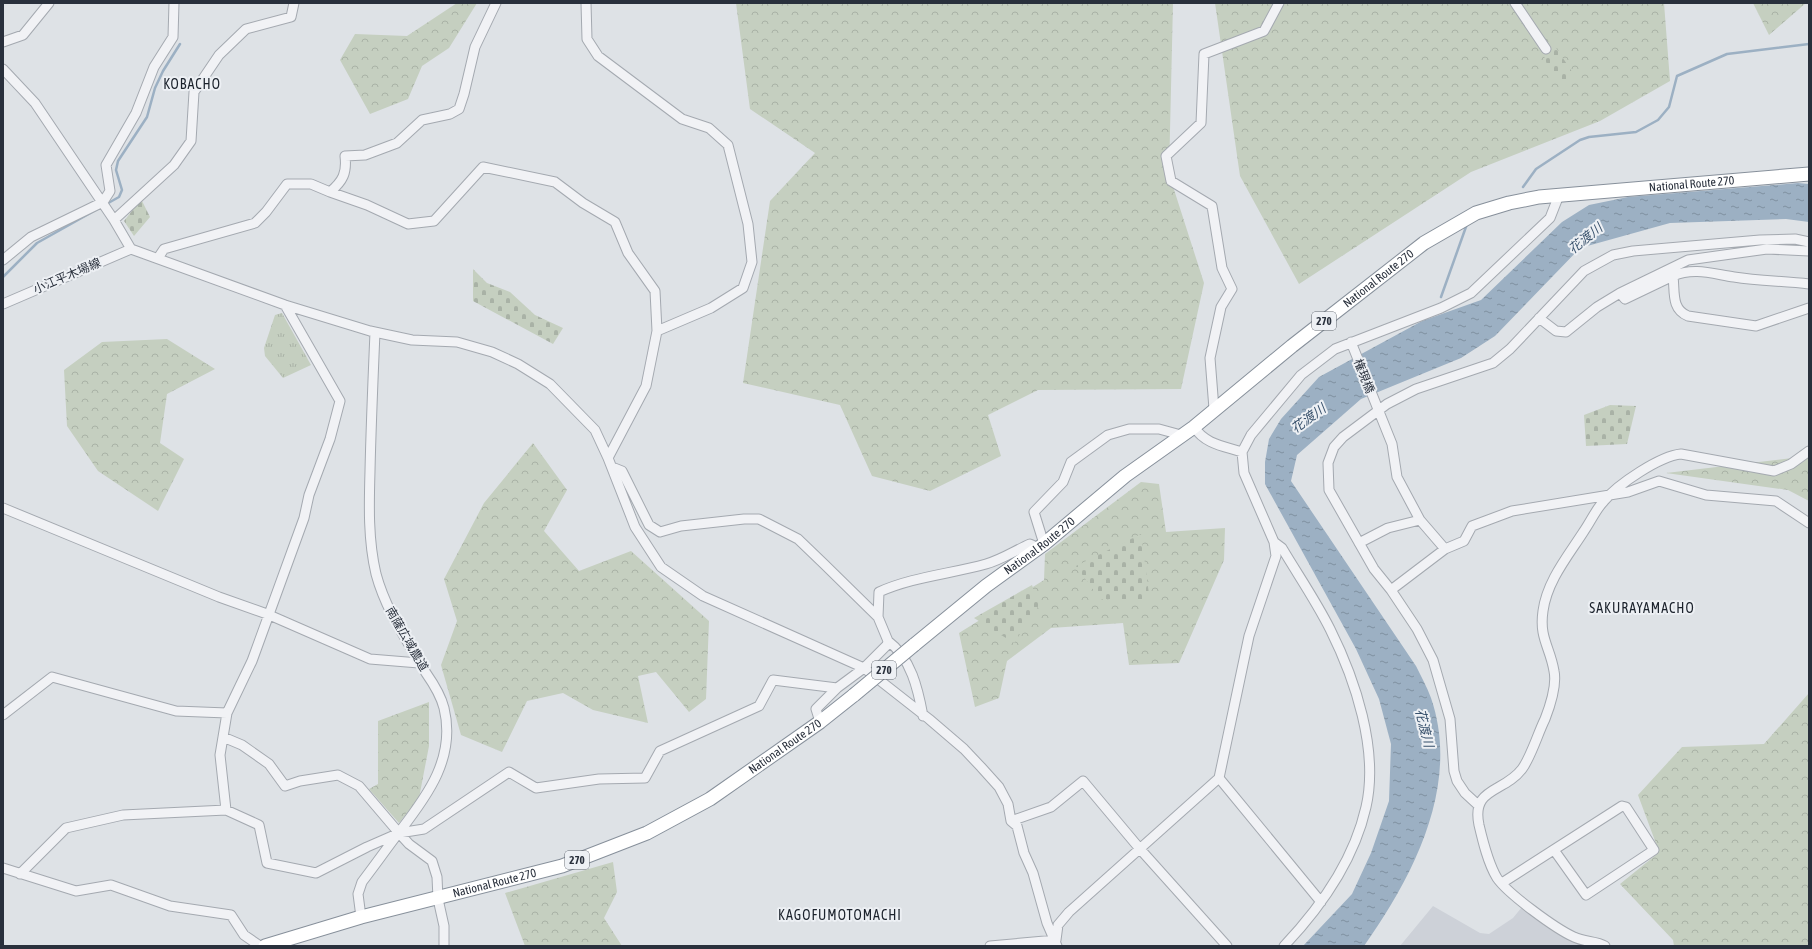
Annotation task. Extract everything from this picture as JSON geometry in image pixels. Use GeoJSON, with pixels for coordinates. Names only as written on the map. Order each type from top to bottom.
{"type":"FeatureCollection","features":[{"type":"Feature","properties":{"kind":"highway","name":"National Route 270"},"geometry":{"type":"LineString","coordinates":[[265,946],[361,917],[438,899],[562,866],[647,833],[710,799],[820,722],[986,586],[1041,546],[1125,476],[1194,427],[1214,409],[1438,233],[1476,213],[1523,199],[1809,174]]}},
{"type":"Feature","properties":{"kind":"street"},"geometry":{"type":"LineString","coordinates":[[3,42],[23,35],[48,3]]}},
{"type":"Feature","properties":{"kind":"street"},"geometry":{"type":"LineString","coordinates":[[3,260],[31,238],[103,202],[110,191],[106,165],[136,113],[154,67],[173,37],[174,3]]}},
{"type":"Feature","properties":{"kind":"street"},"geometry":{"type":"LineString","coordinates":[[114,220],[174,165],[191,141],[194,92],[219,55],[246,29],[291,17],[294,3]]}},
{"type":"Feature","properties":{"kind":"street"},"geometry":{"type":"LineString","coordinates":[[330,192],[339,185],[347,169],[345,156],[365,155],[398,143],[422,120],[450,114],[459,109],[475,47],[496,3]]}},
{"type":"Feature","properties":{"kind":"street"},"geometry":{"type":"LineString","coordinates":[[586,3],[587,39],[598,56],[682,119],[710,128],[728,145],[748,224],[752,262],[743,288],[711,308],[657,331]]}},
{"type":"Feature","properties":{"kind":"street"},"geometry":{"type":"LineString","coordinates":[[1214,409],[1210,358],[1221,307],[1232,289],[1222,268],[1212,206],[1171,181],[1166,156],[1201,123],[1204,54],[1264,32],[1279,3]]}},
{"type":"Feature","properties":{"kind":"street"},"geometry":{"type":"LineString","coordinates":[[1515,3],[1546,49]]}},
{"type":"Feature","properties":{"kind":"street"},"geometry":{"type":"LineString","coordinates":[[3,69],[35,103],[103,202],[131,249],[285,305],[375,332],[412,340],[457,342],[492,352],[518,364],[550,384],[595,430],[612,467],[635,527],[661,567],[703,596],[864,668],[964,749],[999,787],[1008,804],[1011,821],[1016,826],[1024,853],[1033,873],[1047,923],[1057,943]]}},
{"type":"Feature","properties":{"kind":"street"},"geometry":{"type":"LineString","coordinates":[[158,258],[164,249],[255,223],[266,212],[287,184],[311,184],[367,205],[408,224],[434,221],[483,167],[554,182],[583,203],[615,222],[628,253],[655,291],[657,331],[646,386],[608,458]]}},
{"type":"Feature","properties":{"kind":"street"},"geometry":{"type":"LineString","coordinates":[[1057,943],[1058,925],[1069,912],[1219,778],[1249,636],[1276,556],[1274,542],[1247,482],[1242,463],[1242,452],[1251,435],[1301,375],[1335,349],[1353,346],[1441,308],[1471,293],[1550,218],[1559,195]]}},
{"type":"Feature","properties":{"kind":"street"},"geometry":{"type":"LineString","coordinates":[[1478,805],[1465,793],[1457,781],[1454,771],[1450,719],[1433,660],[1417,629],[1391,590],[1374,569],[1329,490],[1328,463],[1334,447],[1376,406],[1416,389],[1493,363],[1510,349],[1584,271],[1613,254],[1760,240],[1795,239],[1809,242]]}},
{"type":"Feature","properties":{"kind":"street","name":"小江平木場線"},"geometry":{"type":"LineString","coordinates":[[3,304],[131,249]]}},
{"type":"Feature","properties":{"kind":"street"},"geometry":{"type":"LineString","coordinates":[[1539,318],[1556,331],[1566,332],[1597,307],[1620,292],[1688,260],[1719,254],[1767,249],[1809,251]]}},
{"type":"Feature","properties":{"kind":"street"},"geometry":{"type":"LineString","coordinates":[[1620,292],[1625,299],[1680,273],[1702,271],[1734,277],[1809,284]]}},
{"type":"Feature","properties":{"kind":"street"},"geometry":{"type":"LineString","coordinates":[[1673,276],[1676,308],[1680,313],[1688,316],[1756,326],[1809,308]]}},
{"type":"Feature","properties":{"kind":"street"},"geometry":{"type":"LineString","coordinates":[[226,810],[220,755],[227,713],[252,661],[304,518],[309,495],[330,439],[340,401],[285,305]]}},
{"type":"Feature","properties":{"kind":"street","name":"南薩広域農道"},"geometry":{"type":"LineString","coordinates":[[361,917],[358,894],[362,882],[423,801],[436,778],[446,741],[444,708],[436,690],[387,605],[376,573],[370,541],[371,405],[375,332]]}},
{"type":"Feature","properties":{"kind":"street","name":"権現橋"},"geometry":{"type":"LineString","coordinates":[[1353,346],[1392,444],[1397,477],[1420,520],[1445,549]]}},
{"type":"Feature","properties":{"kind":"street"},"geometry":{"type":"LineString","coordinates":[[1194,427],[1200,436],[1208,442],[1242,452]]}},
{"type":"Feature","properties":{"kind":"street"},"geometry":{"type":"LineString","coordinates":[[878,618],[878,592],[898,583],[960,571],[988,563],[1030,544],[1041,546],[1034,512],[1063,482],[1071,462],[1108,435],[1129,429],[1159,429],[1181,435]]}},
{"type":"Feature","properties":{"kind":"street"},"geometry":{"type":"LineString","coordinates":[[1605,946],[1566,934],[1528,906],[1502,884],[1492,868],[1479,824],[1478,805],[1481,799],[1514,779],[1523,768],[1546,716],[1555,678],[1554,670],[1541,631],[1543,610],[1548,592],[1556,574],[1604,500],[1633,478],[1662,459],[1671,455],[1681,454],[1774,470],[1791,464],[1809,451]]}},
{"type":"Feature","properties":{"kind":"street"},"geometry":{"type":"LineString","coordinates":[[612,467],[622,471],[650,525],[660,532],[681,526],[744,518],[759,519],[798,540],[878,618],[888,641],[898,648],[917,685],[923,716]]}},
{"type":"Feature","properties":{"kind":"street"},"geometry":{"type":"LineString","coordinates":[[1391,590],[1445,549],[1464,541],[1472,526],[1512,511],[1628,492],[1659,481],[1706,495],[1776,501],[1809,523]]}},
{"type":"Feature","properties":{"kind":"street"},"geometry":{"type":"LineString","coordinates":[[3,508],[219,597],[268,614],[370,659],[419,662]]}},
{"type":"Feature","properties":{"kind":"street"},"geometry":{"type":"LineString","coordinates":[[1359,543],[1388,528],[1420,520]]}},
{"type":"Feature","properties":{"kind":"street"},"geometry":{"type":"LineString","coordinates":[[1274,542],[1282,548],[1330,628],[1348,669],[1363,715],[1369,786],[1362,823],[1348,856],[1321,902],[1284,946]]}},
{"type":"Feature","properties":{"kind":"street"},"geometry":{"type":"LineString","coordinates":[[820,722],[816,709],[837,688],[864,668],[887,645],[888,641]]}},
{"type":"Feature","properties":{"kind":"street"},"geometry":{"type":"LineString","coordinates":[[3,715],[52,677],[176,711],[227,713]]}},
{"type":"Feature","properties":{"kind":"street"},"geometry":{"type":"LineString","coordinates":[[20,874],[66,828],[123,815],[226,810],[259,825],[267,863],[316,873],[367,847],[399,833],[424,829],[508,772],[536,788],[599,779],[645,778],[660,751],[758,706],[773,680],[837,688]]}},
{"type":"Feature","properties":{"kind":"street"},"geometry":{"type":"LineString","coordinates":[[223,737],[242,745],[269,764],[285,786],[300,781],[338,775],[359,786],[409,844],[432,862],[437,877],[438,899],[444,926],[444,946]]}},
{"type":"Feature","properties":{"kind":"street"},"geometry":{"type":"LineString","coordinates":[[1219,778],[1321,902]]}},
{"type":"Feature","properties":{"kind":"street"},"geometry":{"type":"LineString","coordinates":[[1011,821],[1051,808],[1083,781],[1140,849],[1227,946]]}},
{"type":"Feature","properties":{"kind":"street"},"geometry":{"type":"LineString","coordinates":[[1502,884],[1554,850],[1622,806],[1626,807],[1654,850],[1586,895],[1554,850]]}},
{"type":"Feature","properties":{"kind":"street"},"geometry":{"type":"LineString","coordinates":[[3,868],[76,891],[111,884],[170,906],[231,915],[244,935],[260,946]]}},
{"type":"Feature","properties":{"kind":"street"},"geometry":{"type":"LineString","coordinates":[[990,946],[1057,943]]}},
{"type":"Feature","properties":{"kind":"shaded area"},"geometry":{"type":"Polygon","coordinates":[[[1433,906],[1480,933],[1489,934],[1513,918],[1522,907],[1598,946],[1400,946],[1433,906]]]}},
{"type":"Feature","properties":{"kind":"green space"},"geometry":{"type":"Polygon","coordinates":[[[457,3],[477,3],[449,48],[422,66],[408,99],[370,114],[340,60],[355,34],[407,36],[457,3]]]}},
{"type":"Feature","properties":{"kind":"green space"},"geometry":{"type":"Polygon","coordinates":[[[736,3],[1173,3],[1169,174],[1204,283],[1181,389],[1038,390],[988,415],[1001,456],[930,491],[872,476],[840,405],[743,383],[770,201],[815,153],[750,109],[736,3]]]}},
{"type":"Feature","properties":{"kind":"green space"},"geometry":{"type":"Polygon","coordinates":[[[1215,3],[1664,3],[1670,81],[1600,121],[1471,172],[1299,284],[1240,176],[1215,3]]]}},
{"type":"Feature","properties":{"kind":"green space"},"geometry":{"type":"Polygon","coordinates":[[[1753,3],[1806,3],[1769,35],[1753,3]]]}},
{"type":"Feature","properties":{"kind":"green space"},"geometry":{"type":"Polygon","coordinates":[[[1553,43],[1576,78],[1566,81],[1551,76],[1543,53],[1553,43]]]}},
{"type":"Feature","properties":{"kind":"green space"},"geometry":{"type":"Polygon","coordinates":[[[141,199],[150,217],[134,236],[124,221],[141,199]]]}},
{"type":"Feature","properties":{"kind":"green space"},"geometry":{"type":"Polygon","coordinates":[[[473,269],[487,283],[510,292],[535,315],[563,328],[553,344],[473,301],[473,269]]]}},
{"type":"Feature","properties":{"kind":"green space"},"geometry":{"type":"Polygon","coordinates":[[[282,313],[311,365],[283,378],[265,356],[264,348],[275,315],[282,313]]]}},
{"type":"Feature","properties":{"kind":"green space"},"geometry":{"type":"Polygon","coordinates":[[[167,339],[215,369],[167,394],[160,443],[184,459],[158,511],[98,471],[67,426],[64,370],[102,342],[167,339]]]}},
{"type":"Feature","properties":{"kind":"green space"},"geometry":{"type":"Polygon","coordinates":[[[1610,405],[1636,406],[1627,444],[1586,446],[1584,415],[1610,405]]]}},
{"type":"Feature","properties":{"kind":"green space"},"geometry":{"type":"Polygon","coordinates":[[[533,443],[567,490],[544,531],[579,571],[631,551],[709,621],[706,699],[689,712],[656,672],[638,676],[648,723],[593,710],[563,693],[527,701],[502,752],[461,735],[441,665],[457,621],[444,579],[484,503],[533,443]]]}},
{"type":"Feature","properties":{"kind":"green space"},"geometry":{"type":"Polygon","coordinates":[[[1809,456],[1809,501],[1788,490],[1666,473],[1809,456]]]}},
{"type":"Feature","properties":{"kind":"green space"},"geometry":{"type":"Polygon","coordinates":[[[1141,482],[1159,484],[1166,532],[1225,528],[1224,560],[1179,663],[1129,665],[1123,623],[1051,628],[1007,661],[999,698],[975,707],[959,633],[1044,580],[1045,554],[1141,482]]]}},
{"type":"Feature","properties":{"kind":"green space"},"geometry":{"type":"Polygon","coordinates":[[[1141,534],[1150,602],[1100,599],[1076,566],[1141,534]]]}},
{"type":"Feature","properties":{"kind":"green space"},"geometry":{"type":"Polygon","coordinates":[[[1032,585],[1039,605],[1014,643],[974,618],[1032,585]]]}},
{"type":"Feature","properties":{"kind":"green space"},"geometry":{"type":"Polygon","coordinates":[[[1809,693],[1809,946],[1674,946],[1673,940],[1620,884],[1657,854],[1658,849],[1638,795],[1682,747],[1764,744],[1809,693]]]}},
{"type":"Feature","properties":{"kind":"green space"},"geometry":{"type":"Polygon","coordinates":[[[429,702],[429,746],[419,798],[399,823],[369,789],[378,784],[378,721],[429,702]]]}},
{"type":"Feature","properties":{"kind":"green space"},"geometry":{"type":"Polygon","coordinates":[[[613,862],[617,892],[604,918],[622,946],[525,946],[505,893],[613,862]]]}},
{"type":"Feature","properties":{"kind":"water","name":"花渡川"},"geometry":{"type":"Polygon","coordinates":[[[1798,183],[1809,184],[1809,222],[1786,219],[1670,223],[1580,248],[1495,336],[1461,358],[1361,399],[1297,455],[1291,481],[1416,666],[1426,686],[1431,698],[1439,731],[1440,764],[1436,797],[1427,829],[1415,860],[1382,919],[1364,946],[1303,946],[1352,894],[1371,853],[1389,801],[1391,744],[1379,699],[1356,649],[1265,484],[1265,462],[1269,439],[1281,419],[1319,377],[1422,321],[1481,300],[1562,222],[1589,205],[1628,197],[1798,183]]]}},
{"type":"Feature","properties":{"kind":"waterway"},"geometry":{"type":"LineString","coordinates":[[3,277],[37,243],[119,197],[122,190],[116,170],[118,161],[147,117],[155,88],[163,71],[180,44]]}},
{"type":"Feature","properties":{"kind":"waterway"},"geometry":{"type":"LineString","coordinates":[[1523,187],[1536,169],[1580,140],[1589,137],[1636,132],[1658,120],[1669,107],[1677,76],[1727,54],[1809,44]]}},
{"type":"Feature","properties":{"kind":"waterway"},"geometry":{"type":"LineString","coordinates":[[1441,297],[1467,224]]}},
{"type":"Feature","properties":{"kind":"district","name":"KOBACHO"},"geometry":{"type":"Point","coordinates":[192,84]}},
{"type":"Feature","properties":{"kind":"district","name":"SAKURAYAMACHO"},"geometry":{"type":"Point","coordinates":[1642,608]}},
{"type":"Feature","properties":{"kind":"district","name":"KAGOFUMOTOMACHI"},"geometry":{"type":"Point","coordinates":[840,915]}}]}
